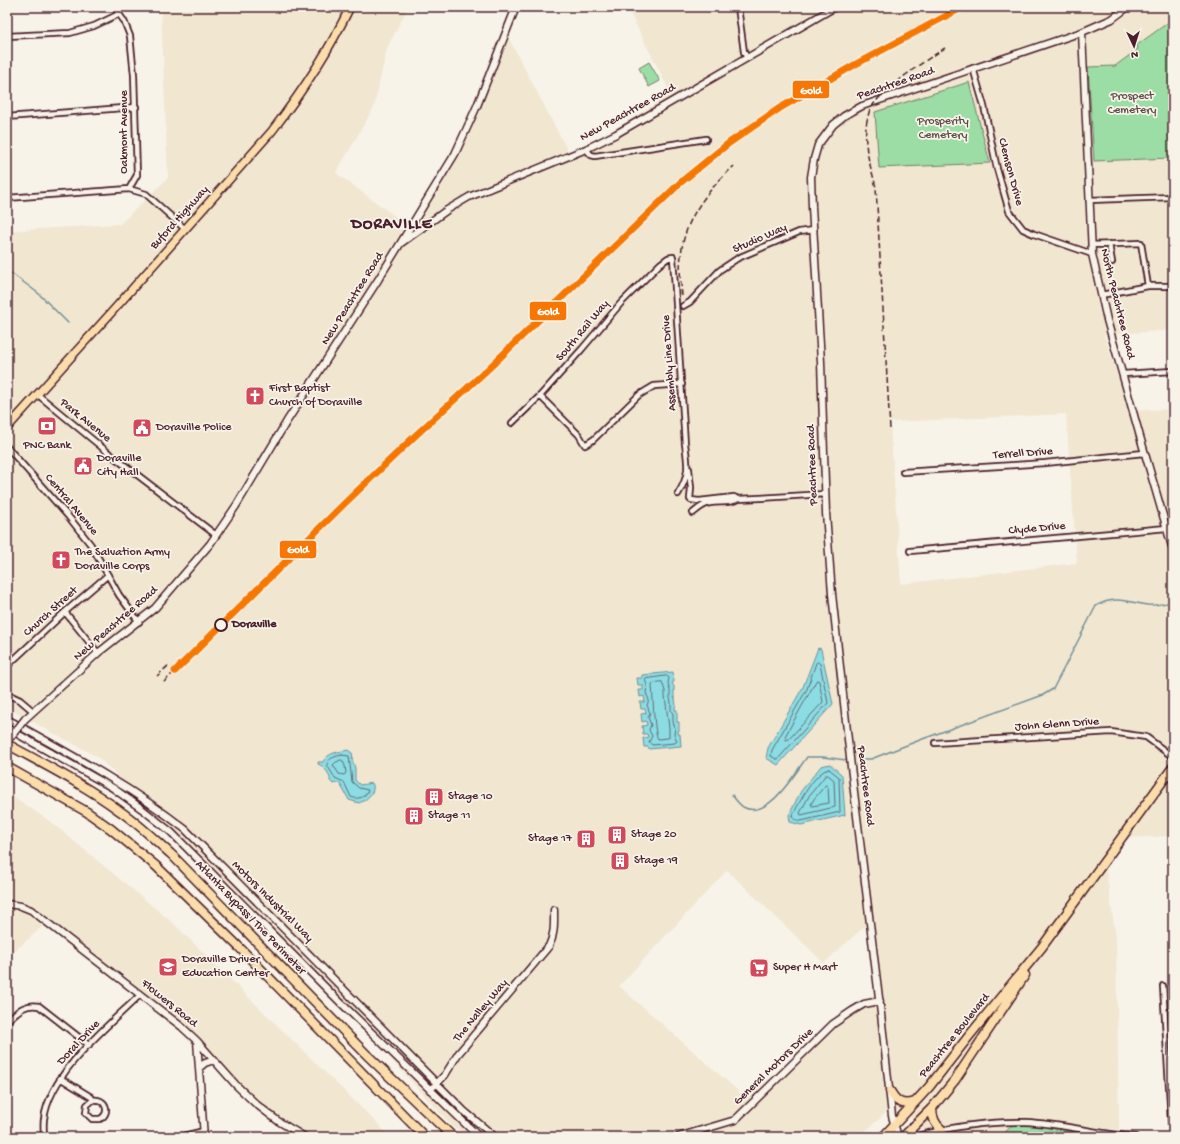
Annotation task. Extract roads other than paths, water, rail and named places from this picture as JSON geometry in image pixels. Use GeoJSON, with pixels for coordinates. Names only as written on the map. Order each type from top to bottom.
{"type":"FeatureCollection","features":[{"type":"Feature","properties":{"kind":"highway","name":"Atlanta Bypass / The Perimeter"},"geometry":{"type":"LineString","coordinates":[[7,743],[46,764],[121,811],[172,855],[367,1055],[453,1137]]}},
{"type":"Feature","properties":{"kind":"highway"},"geometry":{"type":"LineString","coordinates":[[7,767],[87,812],[111,829],[156,866],[239,947],[424,1137]]}},
{"type":"Feature","properties":{"kind":"highway","name":"Peachtree Boulevard"},"geometry":{"type":"LineString","coordinates":[[883,1137],[915,1102],[1042,947],[1173,767]]}},
{"type":"Feature","properties":{"kind":"highway","name":"Peachtree Boulevard"},"geometry":{"type":"LineString","coordinates":[[903,1137],[932,1108],[955,1080],[1042,947]]}},
{"type":"Feature","properties":{"kind":"highway"},"geometry":{"type":"LineString","coordinates":[[890,1091],[900,1103],[908,1104],[915,1102]]}},
{"type":"Feature","properties":{"kind":"highway"},"geometry":{"type":"LineString","coordinates":[[932,1108],[934,1122],[942,1130]]}},
{"type":"Feature","properties":{"kind":"main road","name":"Buford Highway"},"geometry":{"type":"LineString","coordinates":[[7,428],[237,171],[284,116],[318,66],[350,7]]}},
{"type":"Feature","properties":{"kind":"street","name":"Oakmont Avenue"},"geometry":{"type":"LineString","coordinates":[[114,7],[124,21],[130,36],[134,75],[137,175],[129,189],[146,194],[185,229]]}},
{"type":"Feature","properties":{"kind":"street"},"geometry":{"type":"LineString","coordinates":[[400,244],[455,154],[466,131],[516,7]]}},
{"type":"Feature","properties":{"kind":"street"},"geometry":{"type":"LineString","coordinates":[[738,7],[744,52],[747,58]]}},
{"type":"Feature","properties":{"kind":"street","name":"New Peachtree Road"},"geometry":{"type":"LineString","coordinates":[[7,743],[33,711],[98,654],[155,608],[201,556],[236,506],[287,421],[400,244],[447,210],[470,196],[586,149],[623,130],[835,7]]}},
{"type":"Feature","properties":{"kind":"street","name":"Peachtree Road"},"geometry":{"type":"LineString","coordinates":[[898,1137],[894,1126],[832,594],[825,494],[821,362],[814,230],[812,177],[814,158],[818,145],[833,125],[844,116],[862,106],[1082,32],[1112,19],[1128,7]]}},
{"type":"Feature","properties":{"kind":"street"},"geometry":{"type":"LineString","coordinates":[[7,36],[70,33],[94,26],[119,14]]}},
{"type":"Feature","properties":{"kind":"street","name":"North Peachtree Road"},"geometry":{"type":"LineString","coordinates":[[1082,32],[1092,254],[1107,320],[1173,550]]}},
{"type":"Feature","properties":{"kind":"street","name":"Clemson Drive"},"geometry":{"type":"LineString","coordinates":[[973,68],[984,106],[997,169],[1009,212],[1023,229],[1092,254]]}},
{"type":"Feature","properties":{"kind":"street"},"geometry":{"type":"LineString","coordinates":[[7,117],[136,107]]}},
{"type":"Feature","properties":{"kind":"street"},"geometry":{"type":"LineString","coordinates":[[586,149],[591,155],[595,156],[706,139]]}},
{"type":"Feature","properties":{"kind":"street"},"geometry":{"type":"LineString","coordinates":[[7,198],[129,189]]}},
{"type":"Feature","properties":{"kind":"street"},"geometry":{"type":"LineString","coordinates":[[1089,200],[1173,197]]}},
{"type":"Feature","properties":{"kind":"street","name":"Studio Way"},"geometry":{"type":"LineString","coordinates":[[683,306],[690,302],[720,270],[738,258],[799,232],[814,230]]}},
{"type":"Feature","properties":{"kind":"street"},"geometry":{"type":"LineString","coordinates":[[1110,244],[1112,262]]}},
{"type":"Feature","properties":{"kind":"street"},"geometry":{"type":"LineString","coordinates":[[1091,245],[1141,244],[1148,286]]}},
{"type":"Feature","properties":{"kind":"street","name":"Assembly Line Drive"},"geometry":{"type":"LineString","coordinates":[[673,256],[685,444],[691,499],[699,501],[734,497],[738,499]]}},
{"type":"Feature","properties":{"kind":"street","name":"South Rail Way"},"geometry":{"type":"LineString","coordinates":[[512,423],[540,396],[583,349],[621,303],[660,264],[673,256]]}},
{"type":"Feature","properties":{"kind":"street"},"geometry":{"type":"LineString","coordinates":[[1102,295],[1148,286],[1173,286]]}},
{"type":"Feature","properties":{"kind":"street"},"geometry":{"type":"LineString","coordinates":[[1123,374],[1173,371]]}},
{"type":"Feature","properties":{"kind":"street"},"geometry":{"type":"LineString","coordinates":[[540,396],[579,435],[584,445],[593,440],[639,395],[654,386],[682,384]]}},
{"type":"Feature","properties":{"kind":"street","name":"Park Avenue"},"geometry":{"type":"LineString","coordinates":[[37,394],[110,454],[216,535]]}},
{"type":"Feature","properties":{"kind":"street","name":"Central Avenue"},"geometry":{"type":"LineString","coordinates":[[7,447],[81,532],[101,559],[108,575],[126,606],[139,622]]}},
{"type":"Feature","properties":{"kind":"street","name":"Terrell Drive"},"geometry":{"type":"LineString","coordinates":[[903,472],[1045,463],[1144,453]]}},
{"type":"Feature","properties":{"kind":"street","name":"Assembly Line Drive"},"geometry":{"type":"LineString","coordinates":[[678,494],[682,488],[688,468]]}},
{"type":"Feature","properties":{"kind":"street"},"geometry":{"type":"LineString","coordinates":[[693,514],[703,505],[710,503],[735,501],[738,499],[825,494]]}},
{"type":"Feature","properties":{"kind":"street","name":"Clyde Drive"},"geometry":{"type":"LineString","coordinates":[[910,551],[1166,528]]}},
{"type":"Feature","properties":{"kind":"street","name":"Church Street"},"geometry":{"type":"LineString","coordinates":[[7,666],[65,612],[108,575]]}},
{"type":"Feature","properties":{"kind":"street"},"geometry":{"type":"LineString","coordinates":[[65,612],[98,654]]}},
{"type":"Feature","properties":{"kind":"street"},"geometry":{"type":"LineString","coordinates":[[7,694],[20,700],[33,711]]}},
{"type":"Feature","properties":{"kind":"street","name":"Motors Industrial Way"},"geometry":{"type":"LineString","coordinates":[[7,719],[122,784],[158,808],[185,829],[464,1111],[495,1137]]}},
{"type":"Feature","properties":{"kind":"street","name":"Motors Industrial Way"},"geometry":{"type":"LineString","coordinates":[[7,728],[113,788],[171,832],[340,1002],[479,1137]]}},
{"type":"Feature","properties":{"kind":"street","name":"John Glenn Drive"},"geometry":{"type":"LineString","coordinates":[[935,743],[1111,732],[1146,737],[1173,757]]}},
{"type":"Feature","properties":{"kind":"street","name":"Flowers Road"},"geometry":{"type":"LineString","coordinates":[[7,904],[21,906],[31,910],[177,1023],[197,1041],[236,1085],[256,1104],[278,1121],[304,1137]]}},
{"type":"Feature","properties":{"kind":"street","name":"The Nalley Way"},"geometry":{"type":"LineString","coordinates":[[430,1090],[444,1075],[457,1056],[549,946],[554,927],[554,910]]}},
{"type":"Feature","properties":{"kind":"street"},"geometry":{"type":"LineString","coordinates":[[1163,986],[1172,1137]]}},
{"type":"Feature","properties":{"kind":"street","name":"Doral Drive"},"geometry":{"type":"LineString","coordinates":[[44,1137],[44,1119],[46,1108],[60,1078],[72,1062],[140,995]]}},
{"type":"Feature","properties":{"kind":"street","name":"General Motors Drive"},"geometry":{"type":"LineString","coordinates":[[678,1137],[735,1120],[833,1024],[864,1004],[880,1001]]}},
{"type":"Feature","properties":{"kind":"street"},"geometry":{"type":"LineString","coordinates":[[7,1021],[22,1007],[31,1005],[38,1006],[89,1045]]}},
{"type":"Feature","properties":{"kind":"street"},"geometry":{"type":"LineString","coordinates":[[179,1137],[204,1134],[197,1041]]}},
{"type":"Feature","properties":{"kind":"street"},"geometry":{"type":"LineString","coordinates":[[199,1068],[205,1063],[214,1060]]}},
{"type":"Feature","properties":{"kind":"street"},"geometry":{"type":"LineString","coordinates":[[60,1078],[91,1097],[93,1100],[101,1100],[106,1106],[106,1114],[100,1119],[92,1119],[86,1113],[87,1105],[93,1100]]}},
{"type":"Feature","properties":{"kind":"street"},"geometry":{"type":"LineString","coordinates":[[913,1137],[977,1124],[1026,1122],[1125,1137],[1135,1137]]}},
{"type":"Feature","properties":{"kind":"water"},"geometry":{"type":"Polygon","coordinates":[[[818,648],[821,649],[833,704],[778,765],[766,758],[768,748],[803,687],[818,648]]]}},
{"type":"Feature","properties":{"kind":"water"},"geometry":{"type":"Polygon","coordinates":[[[673,672],[674,682],[672,683],[674,686],[675,710],[677,710],[677,722],[679,722],[678,734],[680,734],[681,746],[649,749],[648,747],[644,747],[643,738],[648,737],[647,734],[643,734],[642,726],[647,725],[646,721],[642,722],[641,714],[646,713],[645,709],[641,709],[640,702],[645,702],[644,696],[640,697],[639,690],[643,690],[643,685],[638,685],[637,678],[642,678],[642,675],[673,672]]]}},
{"type":"Feature","properties":{"kind":"water"},"geometry":{"type":"Polygon","coordinates":[[[348,750],[352,753],[355,768],[355,780],[360,785],[372,783],[373,786],[370,795],[359,803],[349,800],[340,784],[333,784],[330,781],[327,771],[318,764],[318,762],[323,762],[331,754],[348,750]]]}},
{"type":"Feature","properties":{"kind":"water"},"geometry":{"type":"Polygon","coordinates":[[[830,764],[842,775],[845,815],[801,825],[790,822],[789,815],[801,791],[821,766],[830,764]]]}},
{"type":"Feature","properties":{"kind":"waterway"},"geometry":{"type":"LineString","coordinates":[[7,270],[38,293],[68,323]]}},
{"type":"Feature","properties":{"kind":"waterway"},"geometry":{"type":"LineString","coordinates":[[858,759],[871,759],[1043,695],[1053,689],[1096,606],[1116,600],[1148,605],[1173,602]]}},
{"type":"Feature","properties":{"kind":"waterway"},"geometry":{"type":"LineString","coordinates":[[732,795],[743,807],[752,810],[762,807],[771,802],[780,793],[807,757],[823,757],[846,760]]}},
{"type":"Feature","properties":{"kind":"railway"},"geometry":{"type":"LineString","coordinates":[[890,429],[876,188],[867,149],[867,122],[870,110],[883,94],[904,76],[945,48]]}},
{"type":"Feature","properties":{"kind":"railway"},"geometry":{"type":"LineString","coordinates":[[682,296],[680,261],[687,230],[698,206],[715,185],[734,166]]}},
{"type":"Feature","properties":{"kind":"railway"},"geometry":{"type":"LineString","coordinates":[[157,676],[170,664]]}},
{"type":"Feature","properties":{"kind":"railway"},"geometry":{"type":"LineString","coordinates":[[164,682],[175,671]]}},
{"type":"Feature","properties":{"kind":"place","name":"First Baptist Church of Doraville"},"geometry":{"type":"Point","coordinates":[255,396]}},
{"type":"Feature","properties":{"kind":"place","name":"PNC Bank"},"geometry":{"type":"Point","coordinates":[47,426]}},
{"type":"Feature","properties":{"kind":"place","name":"Doraville Police"},"geometry":{"type":"Point","coordinates":[142,428]}},
{"type":"Feature","properties":{"kind":"place","name":"Doraville City Hall"},"geometry":{"type":"Point","coordinates":[83,466]}},
{"type":"Feature","properties":{"kind":"place","name":"The Salvation Army Doraville Corps"},"geometry":{"type":"Point","coordinates":[61,560]}},
{"type":"Feature","properties":{"kind":"place","name":"Doraville"},"geometry":{"type":"Point","coordinates":[221,625]}},
{"type":"Feature","properties":{"kind":"place","name":"Stage 10"},"geometry":{"type":"Point","coordinates":[434,797]}},
{"type":"Feature","properties":{"kind":"place","name":"Stage 11"},"geometry":{"type":"Point","coordinates":[414,816]}},
{"type":"Feature","properties":{"kind":"place","name":"Stage 20"},"geometry":{"type":"Point","coordinates":[617,835]}},
{"type":"Feature","properties":{"kind":"place","name":"Stage 17"},"geometry":{"type":"Point","coordinates":[586,839]}},
{"type":"Feature","properties":{"kind":"place","name":"Stage 19"},"geometry":{"type":"Point","coordinates":[620,861]}},
{"type":"Feature","properties":{"kind":"place","name":"Doraville Driver Education Center"},"geometry":{"type":"Point","coordinates":[168,967]}},
{"type":"Feature","properties":{"kind":"place","name":"Super H Mart"},"geometry":{"type":"Point","coordinates":[759,968]}},
{"type":"Feature","properties":{"kind":"district","name":"DORAVILLE"},"geometry":{"type":"Point","coordinates":[392,225]}},
{"type":"Feature","properties":{"kind":"park label","name":"Prospect Cemetery"},"geometry":{"type":"Point","coordinates":[1132,104]}},
{"type":"Feature","properties":{"kind":"park label","name":"Prosperity Cemetery"},"geometry":{"type":"Point","coordinates":[943,129]}}]}
